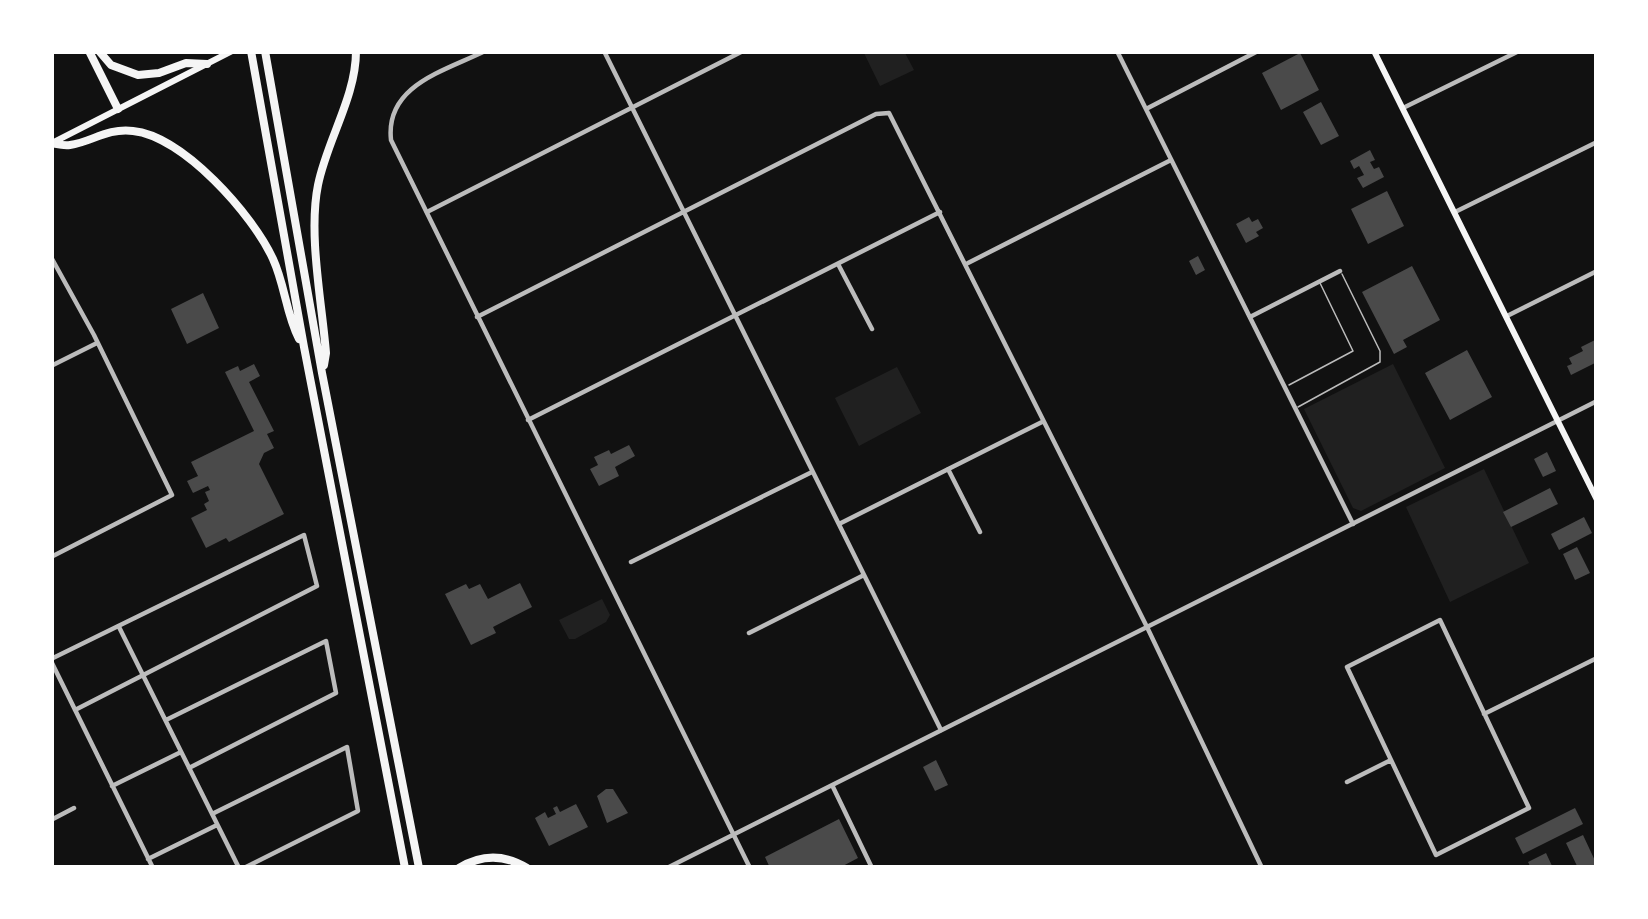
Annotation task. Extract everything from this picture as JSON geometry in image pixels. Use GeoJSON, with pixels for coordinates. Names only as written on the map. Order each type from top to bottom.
{"type":"FeatureCollection","features":[{"type":"Feature","properties":{"kind":"highway"},"geometry":{"type":"LineString","coordinates":[[89,51],[118,109]]}},
{"type":"Feature","properties":{"kind":"highway"},"geometry":{"type":"LineString","coordinates":[[99,51],[111,65],[138,75],[186,63],[206,64]]}},
{"type":"Feature","properties":{"kind":"highway"},"geometry":{"type":"LineString","coordinates":[[251,51],[405,868]]}},
{"type":"Feature","properties":{"kind":"highway"},"geometry":{"type":"LineString","coordinates":[[265,51],[322,373],[419,868]]}},
{"type":"Feature","properties":{"kind":"highway"},"geometry":{"type":"LineString","coordinates":[[322,373],[326,353],[316,195],[352,80],[356,51]]}},
{"type":"Feature","properties":{"kind":"highway"},"geometry":{"type":"LineString","coordinates":[[51,143],[70,145],[102,134],[134,131],[182,152],[261,235],[304,347]]}},
{"type":"Feature","properties":{"kind":"highway"},"geometry":{"type":"LineString","coordinates":[[460,868],[489,856],[527,868]]}},
{"type":"Feature","properties":{"kind":"main road"},"geometry":{"type":"LineString","coordinates":[[1374,51],[1597,500]]}},
{"type":"Feature","properties":{"kind":"main road"},"geometry":{"type":"LineString","coordinates":[[51,143],[231,52]]}},
{"type":"Feature","properties":{"kind":"street"},"geometry":{"type":"LineString","coordinates":[[485,51],[410,90],[397,103],[390,120],[393,144],[750,868]]}},
{"type":"Feature","properties":{"kind":"street"},"geometry":{"type":"LineString","coordinates":[[604,51],[940,730]]}},
{"type":"Feature","properties":{"kind":"street"},"geometry":{"type":"LineString","coordinates":[[426,212],[743,51]]}},
{"type":"Feature","properties":{"kind":"street"},"geometry":{"type":"LineString","coordinates":[[1117,51],[1353,524]]}},
{"type":"Feature","properties":{"kind":"street"},"geometry":{"type":"LineString","coordinates":[[1146,109],[1258,51]]}},
{"type":"Feature","properties":{"kind":"street"},"geometry":{"type":"LineString","coordinates":[[1403,108],[1519,51]]}},
{"type":"Feature","properties":{"kind":"street"},"geometry":{"type":"LineString","coordinates":[[477,316],[885,112],[894,121],[966,264],[1262,868]]}},
{"type":"Feature","properties":{"kind":"street"},"geometry":{"type":"LineString","coordinates":[[1455,212],[1597,142]]}},
{"type":"Feature","properties":{"kind":"street"},"geometry":{"type":"LineString","coordinates":[[966,264],[1172,160]]}},
{"type":"Feature","properties":{"kind":"street"},"geometry":{"type":"LineString","coordinates":[[528,420],[940,212]]}},
{"type":"Feature","properties":{"kind":"street"},"geometry":{"type":"LineString","coordinates":[[51,257],[172,495],[51,557]]}},
{"type":"Feature","properties":{"kind":"street"},"geometry":{"type":"LineString","coordinates":[[838,264],[872,329]]}},
{"type":"Feature","properties":{"kind":"street"},"geometry":{"type":"LineString","coordinates":[[1250,317],[1340,271]]}},
{"type":"Feature","properties":{"kind":"street"},"geometry":{"type":"LineString","coordinates":[[1507,316],[1597,271]]}},
{"type":"Feature","properties":{"kind":"street"},"geometry":{"type":"LineString","coordinates":[[51,366],[98,343]]}},
{"type":"Feature","properties":{"kind":"street"},"geometry":{"type":"LineString","coordinates":[[667,868],[1597,401]]}},
{"type":"Feature","properties":{"kind":"street"},"geometry":{"type":"LineString","coordinates":[[838,524],[1044,421]]}},
{"type":"Feature","properties":{"kind":"street"},"geometry":{"type":"LineString","coordinates":[[948,469],[980,532]]}},
{"type":"Feature","properties":{"kind":"street"},"geometry":{"type":"LineString","coordinates":[[631,562],[812,472]]}},
{"type":"Feature","properties":{"kind":"street"},"geometry":{"type":"LineString","coordinates":[[75,710],[317,586],[304,535],[51,660],[75,710],[112,786],[153,868]]}},
{"type":"Feature","properties":{"kind":"street"},"geometry":{"type":"LineString","coordinates":[[749,633],[864,575]]}},
{"type":"Feature","properties":{"kind":"street"},"geometry":{"type":"LineString","coordinates":[[1440,620],[1484,714],[1529,808],[1436,855],[1347,667],[1440,620]]}},
{"type":"Feature","properties":{"kind":"street"},"geometry":{"type":"LineString","coordinates":[[119,627],[217,825],[242,868],[358,811],[347,747],[212,814]]}},
{"type":"Feature","properties":{"kind":"street"},"geometry":{"type":"LineString","coordinates":[[166,720],[326,641],[336,694],[189,768]]}},
{"type":"Feature","properties":{"kind":"street"},"geometry":{"type":"LineString","coordinates":[[1484,714],[1597,658]]}},
{"type":"Feature","properties":{"kind":"street"},"geometry":{"type":"LineString","coordinates":[[112,786],[182,752]]}},
{"type":"Feature","properties":{"kind":"street"},"geometry":{"type":"LineString","coordinates":[[1347,782],[1391,760]]}},
{"type":"Feature","properties":{"kind":"street"},"geometry":{"type":"LineString","coordinates":[[832,785],[872,868]]}},
{"type":"Feature","properties":{"kind":"street"},"geometry":{"type":"LineString","coordinates":[[51,820],[74,808]]}},
{"type":"Feature","properties":{"kind":"street"},"geometry":{"type":"LineString","coordinates":[[148,859],[217,825]]}},
{"type":"Feature","properties":{"kind":"lane"},"geometry":{"type":"LineString","coordinates":[[1296,408],[1380,362],[1380,351],[1340,271]]}},
{"type":"Feature","properties":{"kind":"lane"},"geometry":{"type":"LineString","coordinates":[[1286,387],[1352,352],[1319,282]]}},
{"type":"Feature","properties":{"kind":"shaded area"},"geometry":{"type":"Polygon","coordinates":[[[863,51],[904,51],[914,70],[880,86],[863,51]]]}},
{"type":"Feature","properties":{"kind":"shaded area"},"geometry":{"type":"Polygon","coordinates":[[[1393,364],[1445,468],[1361,511],[1353,508],[1304,409],[1393,364]]]}},
{"type":"Feature","properties":{"kind":"shaded area"},"geometry":{"type":"Polygon","coordinates":[[[897,367],[921,413],[859,446],[835,398],[897,367]]]}},
{"type":"Feature","properties":{"kind":"shaded area"},"geometry":{"type":"Polygon","coordinates":[[[1484,469],[1529,563],[1450,602],[1406,507],[1484,469]]]}},
{"type":"Feature","properties":{"kind":"shaded area"},"geometry":{"type":"Polygon","coordinates":[[[602,599],[610,615],[606,622],[569,639],[559,620],[602,599]]]}},
{"type":"Feature","properties":{"kind":"building"},"geometry":{"type":"Polygon","coordinates":[[[1300,53],[1319,90],[1281,110],[1262,73],[1300,53]]]}},
{"type":"Feature","properties":{"kind":"building"},"geometry":{"type":"Polygon","coordinates":[[[1321,102],[1339,136],[1321,145],[1303,112],[1321,102]]]}},
{"type":"Feature","properties":{"kind":"building"},"geometry":{"type":"Polygon","coordinates":[[[1370,150],[1375,160],[1370,162],[1384,177],[1363,188],[1357,178],[1364,175],[1350,161],[1370,150]]]}},
{"type":"Feature","properties":{"kind":"building"},"geometry":{"type":"Polygon","coordinates":[[[1387,191],[1404,226],[1368,244],[1351,209],[1387,191]]]}},
{"type":"Feature","properties":{"kind":"building"},"geometry":{"type":"Polygon","coordinates":[[[1249,217],[1252,222],[1258,219],[1263,228],[1246,243],[1236,224],[1249,217]]]}},
{"type":"Feature","properties":{"kind":"building"},"geometry":{"type":"Polygon","coordinates":[[[1198,256],[1205,270],[1196,275],[1189,261],[1198,256]]]}},
{"type":"Feature","properties":{"kind":"building"},"geometry":{"type":"Polygon","coordinates":[[[1412,266],[1440,320],[1403,340],[1407,347],[1394,354],[1362,292],[1412,266]]]}},
{"type":"Feature","properties":{"kind":"building"},"geometry":{"type":"Polygon","coordinates":[[[203,293],[219,328],[187,344],[171,309],[203,293]]]}},
{"type":"Feature","properties":{"kind":"building"},"geometry":{"type":"Polygon","coordinates":[[[1597,339],[1597,362],[1571,375],[1569,358],[1597,339]]]}},
{"type":"Feature","properties":{"kind":"building"},"geometry":{"type":"Polygon","coordinates":[[[1467,350],[1492,397],[1450,420],[1425,373],[1467,350]]]}},
{"type":"Feature","properties":{"kind":"building"},"geometry":{"type":"Polygon","coordinates":[[[254,364],[260,376],[249,382],[274,431],[267,434],[274,448],[264,453],[259,464],[284,514],[229,542],[226,538],[206,548],[191,518],[207,510],[205,492],[210,490],[208,486],[193,493],[187,481],[198,476],[191,462],[254,431],[225,372],[254,364]]]}},
{"type":"Feature","properties":{"kind":"building"},"geometry":{"type":"Polygon","coordinates":[[[629,445],[635,456],[615,467],[619,476],[599,486],[590,469],[598,465],[594,457],[629,445]]]}},
{"type":"Feature","properties":{"kind":"building"},"geometry":{"type":"Polygon","coordinates":[[[1547,452],[1556,471],[1543,477],[1534,459],[1547,452]]]}},
{"type":"Feature","properties":{"kind":"building"},"geometry":{"type":"Polygon","coordinates":[[[1550,488],[1558,504],[1511,527],[1503,512],[1550,488]]]}},
{"type":"Feature","properties":{"kind":"building"},"geometry":{"type":"Polygon","coordinates":[[[1584,517],[1592,533],[1559,550],[1551,534],[1584,517]]]}},
{"type":"Feature","properties":{"kind":"building"},"geometry":{"type":"Polygon","coordinates":[[[1577,547],[1590,573],[1575,580],[1563,554],[1577,547]]]}},
{"type":"Feature","properties":{"kind":"building"},"geometry":{"type":"Polygon","coordinates":[[[520,583],[532,607],[493,627],[496,633],[471,645],[445,594],[466,584],[469,589],[480,584],[488,599],[520,583]]]}},
{"type":"Feature","properties":{"kind":"building"},"geometry":{"type":"Polygon","coordinates":[[[936,760],[948,785],[935,791],[923,767],[936,760]]]}},
{"type":"Feature","properties":{"kind":"building"},"geometry":{"type":"Polygon","coordinates":[[[613,789],[628,813],[607,823],[597,796],[613,789]]]}},
{"type":"Feature","properties":{"kind":"building"},"geometry":{"type":"Polygon","coordinates":[[[576,804],[588,827],[549,846],[535,818],[545,812],[548,818],[556,814],[553,808],[557,806],[560,812],[576,804]]]}},
{"type":"Feature","properties":{"kind":"building"},"geometry":{"type":"Polygon","coordinates":[[[1575,808],[1583,824],[1523,854],[1515,838],[1575,808]]]}},
{"type":"Feature","properties":{"kind":"building"},"geometry":{"type":"Polygon","coordinates":[[[839,819],[858,858],[839,868],[770,868],[765,857],[839,819]]]}},
{"type":"Feature","properties":{"kind":"building"},"geometry":{"type":"Polygon","coordinates":[[[1583,835],[1597,868],[1578,868],[1566,843],[1583,835]]]}},
{"type":"Feature","properties":{"kind":"building"},"geometry":{"type":"Polygon","coordinates":[[[1546,853],[1553,868],[1531,868],[1528,862],[1546,853]]]}}]}
